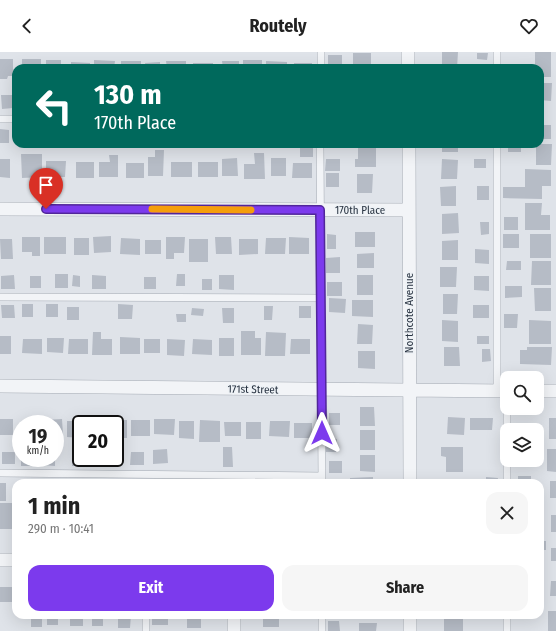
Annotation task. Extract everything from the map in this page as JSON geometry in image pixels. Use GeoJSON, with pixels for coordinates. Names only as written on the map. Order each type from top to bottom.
{"type":"FeatureCollection","features":[{"type":"Feature","properties":{"kind":"street"},"geometry":{"type":"LineString","coordinates":[[408,52],[408,64]]}},
{"type":"Feature","properties":{"kind":"street","name":"Northcote Avenue"},"geometry":{"type":"LineString","coordinates":[[409,148],[410,479]]}},
{"type":"Feature","properties":{"kind":"street","name":"170th Place"},"geometry":{"type":"LineString","coordinates":[[0,209],[409,210]]}},
{"type":"Feature","properties":{"kind":"street","name":"171st Street"},"geometry":{"type":"LineString","coordinates":[[0,386],[500,391]]}},
{"type":"Feature","properties":{"kind":"street"},"geometry":{"type":"LineString","coordinates":[[544,391],[556,391]]}},
{"type":"Feature","properties":{"kind":"street"},"geometry":{"type":"LineString","coordinates":[[0,560],[12,560]]}},
{"type":"Feature","properties":{"kind":"street"},"geometry":{"type":"LineString","coordinates":[[234,619],[234,631]]}},
{"type":"Feature","properties":{"kind":"street"},"geometry":{"type":"LineString","coordinates":[[410,619],[410,631]]}},
{"type":"Feature","properties":{"kind":"lane"},"geometry":{"type":"LineString","coordinates":[[321,52],[321,64]]}},
{"type":"Feature","properties":{"kind":"lane"},"geometry":{"type":"LineString","coordinates":[[497,52],[497,64]]}},
{"type":"Feature","properties":{"kind":"lane"},"geometry":{"type":"LineString","coordinates":[[0,119],[12,119]]}},
{"type":"Feature","properties":{"kind":"lane"},"geometry":{"type":"LineString","coordinates":[[320,148],[322,479]]}},
{"type":"Feature","properties":{"kind":"lane"},"geometry":{"type":"LineString","coordinates":[[497,148],[503,371]]}},
{"type":"Feature","properties":{"kind":"lane"},"geometry":{"type":"LineString","coordinates":[[0,297],[321,298]]}},
{"type":"Feature","properties":{"kind":"lane"},"geometry":{"type":"LineString","coordinates":[[507,467],[507,479]]}},
{"type":"Feature","properties":{"kind":"lane"},"geometry":{"type":"LineString","coordinates":[[0,473],[276,479]]}},
{"type":"Feature","properties":{"kind":"lane"},"geometry":{"type":"LineString","coordinates":[[146,619],[146,631]]}},
{"type":"Feature","properties":{"kind":"lane"},"geometry":{"type":"LineString","coordinates":[[322,619],[322,631]]}},
{"type":"Feature","properties":{"kind":"lane"},"geometry":{"type":"LineString","coordinates":[[507,619],[508,631]]}},
{"type":"Feature","properties":{"kind":"building"},"geometry":{"type":"Polygon","coordinates":[[[442,52],[458,52],[457,64],[442,64],[442,52]]]}},
{"type":"Feature","properties":{"kind":"building"},"geometry":{"type":"Polygon","coordinates":[[[535,52],[551,52],[551,77],[544,77],[544,64],[535,64],[535,52]]]}},
{"type":"Feature","properties":{"kind":"building"},"geometry":{"type":"Polygon","coordinates":[[[353,53],[371,53],[371,64],[353,64],[353,53]]]}},
{"type":"Feature","properties":{"kind":"building"},"geometry":{"type":"Polygon","coordinates":[[[477,53],[488,53],[487,60],[477,59],[477,53]]]}},
{"type":"Feature","properties":{"kind":"building"},"geometry":{"type":"Polygon","coordinates":[[[328,55],[342,55],[342,64],[328,64],[328,55]]]}},
{"type":"Feature","properties":{"kind":"building"},"geometry":{"type":"Polygon","coordinates":[[[0,59],[13,59],[12,76],[8,76],[7,79],[0,79],[0,59]]]}},
{"type":"Feature","properties":{"kind":"building"},"geometry":{"type":"Polygon","coordinates":[[[22,59],[41,59],[41,64],[22,64],[22,59]]]}},
{"type":"Feature","properties":{"kind":"building"},"geometry":{"type":"Polygon","coordinates":[[[46,60],[61,60],[61,64],[46,64],[46,60]]]}},
{"type":"Feature","properties":{"kind":"building"},"geometry":{"type":"Polygon","coordinates":[[[94,60],[115,61],[115,64],[94,64],[94,60]]]}},
{"type":"Feature","properties":{"kind":"building"},"geometry":{"type":"Polygon","coordinates":[[[243,60],[262,60],[262,64],[243,64],[243,60]]]}},
{"type":"Feature","properties":{"kind":"building"},"geometry":{"type":"Polygon","coordinates":[[[121,61],[141,61],[141,64],[121,64],[121,61]]]}},
{"type":"Feature","properties":{"kind":"building"},"geometry":{"type":"Polygon","coordinates":[[[166,61],[186,61],[186,64],[166,64],[166,61]]]}},
{"type":"Feature","properties":{"kind":"building"},"geometry":{"type":"Polygon","coordinates":[[[222,61],[239,61],[239,64],[222,64],[222,61]]]}},
{"type":"Feature","properties":{"kind":"building"},"geometry":{"type":"Polygon","coordinates":[[[266,61],[287,62],[287,64],[266,64],[266,61]]]}},
{"type":"Feature","properties":{"kind":"building"},"geometry":{"type":"Polygon","coordinates":[[[71,62],[90,63],[90,64],[71,64],[71,62]]]}},
{"type":"Feature","properties":{"kind":"building"},"geometry":{"type":"Polygon","coordinates":[[[160,62],[160,64],[145,64],[160,62]]]}},
{"type":"Feature","properties":{"kind":"building"},"geometry":{"type":"Polygon","coordinates":[[[193,63],[213,63],[213,64],[193,63]]]}},
{"type":"Feature","properties":{"kind":"building"},"geometry":{"type":"Polygon","coordinates":[[[294,63],[312,63],[312,64],[294,63]]]}},
{"type":"Feature","properties":{"kind":"building"},"geometry":{"type":"Polygon","coordinates":[[[544,83],[552,83],[551,101],[544,100],[544,83]]]}},
{"type":"Feature","properties":{"kind":"building"},"geometry":{"type":"Polygon","coordinates":[[[1,95],[12,95],[12,108],[2,109],[1,95]]]}},
{"type":"Feature","properties":{"kind":"building"},"geometry":{"type":"Polygon","coordinates":[[[544,125],[551,125],[551,139],[544,139],[544,125]]]}},
{"type":"Feature","properties":{"kind":"building"},"geometry":{"type":"Polygon","coordinates":[[[0,129],[9,130],[9,143],[0,143],[0,129]]]}},
{"type":"Feature","properties":{"kind":"building"},"geometry":{"type":"Polygon","coordinates":[[[544,144],[552,144],[551,165],[536,165],[536,148],[544,148],[544,144]]]}},
{"type":"Feature","properties":{"kind":"building"},"geometry":{"type":"Polygon","coordinates":[[[300,148],[313,148],[313,157],[300,157],[300,148]]]}},
{"type":"Feature","properties":{"kind":"building"},"geometry":{"type":"Polygon","coordinates":[[[358,148],[376,148],[376,167],[355,167],[355,159],[358,159],[358,148]]]}},
{"type":"Feature","properties":{"kind":"building"},"geometry":{"type":"Polygon","coordinates":[[[442,148],[458,148],[458,152],[442,152],[442,148]]]}},
{"type":"Feature","properties":{"kind":"building"},"geometry":{"type":"Polygon","coordinates":[[[508,148],[521,148],[521,152],[508,152],[508,148]]]}},
{"type":"Feature","properties":{"kind":"building"},"geometry":{"type":"Polygon","coordinates":[[[155,150],[164,150],[163,176],[148,176],[148,157],[155,157],[155,150]]]}},
{"type":"Feature","properties":{"kind":"building"},"geometry":{"type":"Polygon","coordinates":[[[254,153],[264,153],[265,179],[244,179],[244,164],[255,164],[254,153]]]}},
{"type":"Feature","properties":{"kind":"building"},"geometry":{"type":"Polygon","coordinates":[[[21,154],[42,154],[42,177],[22,178],[21,154]]]}},
{"type":"Feature","properties":{"kind":"building"},"geometry":{"type":"Polygon","coordinates":[[[109,155],[118,155],[118,177],[99,177],[99,162],[110,162],[109,155]]]}},
{"type":"Feature","properties":{"kind":"building"},"geometry":{"type":"Polygon","coordinates":[[[237,158],[238,176],[222,176],[222,159],[237,158]]]}},
{"type":"Feature","properties":{"kind":"building"},"geometry":{"type":"Polygon","coordinates":[[[271,158],[286,158],[286,176],[271,176],[271,158]]]}},
{"type":"Feature","properties":{"kind":"building"},"geometry":{"type":"Polygon","coordinates":[[[0,159],[10,159],[10,178],[0,177],[0,159]]]}},
{"type":"Feature","properties":{"kind":"building"},"geometry":{"type":"Polygon","coordinates":[[[326,159],[340,159],[340,171],[325,171],[326,159]]]}},
{"type":"Feature","properties":{"kind":"building"},"geometry":{"type":"Polygon","coordinates":[[[442,159],[458,160],[457,179],[441,179],[442,159]]]}},
{"type":"Feature","properties":{"kind":"building"},"geometry":{"type":"Polygon","coordinates":[[[474,159],[486,159],[486,168],[474,168],[474,159]]]}},
{"type":"Feature","properties":{"kind":"building"},"geometry":{"type":"Polygon","coordinates":[[[46,161],[66,161],[65,177],[46,177],[46,161]]]}},
{"type":"Feature","properties":{"kind":"building"},"geometry":{"type":"Polygon","coordinates":[[[76,162],[94,162],[94,178],[76,178],[76,162]]]}},
{"type":"Feature","properties":{"kind":"building"},"geometry":{"type":"Polygon","coordinates":[[[171,162],[192,162],[192,177],[171,177],[171,162]]]}},
{"type":"Feature","properties":{"kind":"building"},"geometry":{"type":"Polygon","coordinates":[[[198,162],[218,162],[218,177],[198,177],[198,162]]]}},
{"type":"Feature","properties":{"kind":"building"},"geometry":{"type":"Polygon","coordinates":[[[126,163],[144,163],[144,178],[126,178],[126,163]]]}},
{"type":"Feature","properties":{"kind":"building"},"geometry":{"type":"Polygon","coordinates":[[[293,163],[312,163],[312,178],[292,178],[293,163]]]}},
{"type":"Feature","properties":{"kind":"building"},"geometry":{"type":"Polygon","coordinates":[[[525,169],[551,170],[551,186],[542,186],[542,199],[503,198],[503,187],[525,187],[525,169]]]}},
{"type":"Feature","properties":{"kind":"building"},"geometry":{"type":"Polygon","coordinates":[[[326,173],[339,173],[339,187],[326,187],[326,173]]]}},
{"type":"Feature","properties":{"kind":"building"},"geometry":{"type":"Polygon","coordinates":[[[357,174],[373,174],[372,193],[357,193],[357,174]]]}},
{"type":"Feature","properties":{"kind":"building"},"geometry":{"type":"Polygon","coordinates":[[[456,186],[456,206],[441,206],[440,187],[456,186]]]}},
{"type":"Feature","properties":{"kind":"building"},"geometry":{"type":"Polygon","coordinates":[[[477,186],[489,186],[489,200],[477,200],[477,186]]]}},
{"type":"Feature","properties":{"kind":"building"},"geometry":{"type":"Polygon","coordinates":[[[525,203],[542,203],[541,215],[550,215],[550,230],[525,230],[525,203]]]}},
{"type":"Feature","properties":{"kind":"building"},"geometry":{"type":"Polygon","coordinates":[[[458,213],[459,233],[442,234],[442,214],[458,213]]]}},
{"type":"Feature","properties":{"kind":"building"},"geometry":{"type":"Polygon","coordinates":[[[504,217],[518,217],[518,230],[504,230],[504,217]]]}},
{"type":"Feature","properties":{"kind":"building"},"geometry":{"type":"Polygon","coordinates":[[[480,222],[489,222],[489,234],[481,235],[480,222]]]}},
{"type":"Feature","properties":{"kind":"building"},"geometry":{"type":"Polygon","coordinates":[[[355,232],[375,232],[375,247],[355,247],[355,232]]]}},
{"type":"Feature","properties":{"kind":"building"},"geometry":{"type":"Polygon","coordinates":[[[327,234],[336,235],[336,249],[327,249],[327,234]]]}},
{"type":"Feature","properties":{"kind":"building"},"geometry":{"type":"Polygon","coordinates":[[[503,234],[519,234],[519,248],[503,248],[503,234]]]}},
{"type":"Feature","properties":{"kind":"building"},"geometry":{"type":"Polygon","coordinates":[[[530,234],[551,234],[551,258],[530,258],[530,234]]]}},
{"type":"Feature","properties":{"kind":"building"},"geometry":{"type":"Polygon","coordinates":[[[111,236],[111,252],[94,253],[93,237],[111,236]]]}},
{"type":"Feature","properties":{"kind":"building"},"geometry":{"type":"Polygon","coordinates":[[[22,237],[40,237],[40,256],[32,256],[32,252],[22,252],[22,237]]]}},
{"type":"Feature","properties":{"kind":"building"},"geometry":{"type":"Polygon","coordinates":[[[44,237],[66,237],[66,254],[44,254],[44,237]]]}},
{"type":"Feature","properties":{"kind":"building"},"geometry":{"type":"Polygon","coordinates":[[[166,237],[185,237],[184,253],[174,253],[174,259],[166,259],[166,237]]]}},
{"type":"Feature","properties":{"kind":"building"},"geometry":{"type":"Polygon","coordinates":[[[215,237],[231,237],[232,254],[216,254],[215,237]]]}},
{"type":"Feature","properties":{"kind":"building"},"geometry":{"type":"Polygon","coordinates":[[[289,237],[309,238],[309,254],[289,254],[289,237]]]}},
{"type":"Feature","properties":{"kind":"building"},"geometry":{"type":"Polygon","coordinates":[[[74,238],[89,238],[89,255],[74,255],[74,238]]]}},
{"type":"Feature","properties":{"kind":"building"},"geometry":{"type":"Polygon","coordinates":[[[121,238],[140,239],[140,255],[120,254],[121,238]]]}},
{"type":"Feature","properties":{"kind":"building"},"geometry":{"type":"Polygon","coordinates":[[[266,238],[286,238],[285,254],[265,254],[266,238]]]}},
{"type":"Feature","properties":{"kind":"building"},"geometry":{"type":"Polygon","coordinates":[[[0,239],[12,239],[13,259],[1,259],[0,239]]]}},
{"type":"Feature","properties":{"kind":"building"},"geometry":{"type":"Polygon","coordinates":[[[189,239],[208,239],[208,262],[189,262],[189,239]]]}},
{"type":"Feature","properties":{"kind":"building"},"geometry":{"type":"Polygon","coordinates":[[[239,239],[258,239],[258,254],[239,255],[239,239]]]}},
{"type":"Feature","properties":{"kind":"building"},"geometry":{"type":"Polygon","coordinates":[[[145,240],[161,240],[161,254],[145,254],[145,240]]]}},
{"type":"Feature","properties":{"kind":"building"},"geometry":{"type":"Polygon","coordinates":[[[458,240],[458,260],[442,260],[442,241],[458,240]]]}},
{"type":"Feature","properties":{"kind":"building"},"geometry":{"type":"Polygon","coordinates":[[[475,249],[489,250],[489,264],[475,263],[475,249]]]}},
{"type":"Feature","properties":{"kind":"building"},"geometry":{"type":"Polygon","coordinates":[[[374,253],[374,268],[357,268],[357,254],[374,253]]]}},
{"type":"Feature","properties":{"kind":"building"},"geometry":{"type":"Polygon","coordinates":[[[340,257],[340,273],[326,273],[326,258],[340,257]]]}},
{"type":"Feature","properties":{"kind":"building"},"geometry":{"type":"Polygon","coordinates":[[[507,261],[521,261],[521,270],[506,270],[507,261]]]}},
{"type":"Feature","properties":{"kind":"building"},"geometry":{"type":"Polygon","coordinates":[[[532,261],[551,261],[551,285],[531,285],[532,261]]]}},
{"type":"Feature","properties":{"kind":"building"},"geometry":{"type":"Polygon","coordinates":[[[440,267],[457,267],[456,287],[440,287],[440,267]]]}},
{"type":"Feature","properties":{"kind":"building"},"geometry":{"type":"Polygon","coordinates":[[[55,274],[68,274],[68,288],[55,288],[55,274]]]}},
{"type":"Feature","properties":{"kind":"building"},"geometry":{"type":"Polygon","coordinates":[[[177,274],[185,274],[185,286],[176,286],[177,274]]]}},
{"type":"Feature","properties":{"kind":"building"},"geometry":{"type":"Polygon","coordinates":[[[14,275],[15,289],[1,289],[1,276],[14,275]]]}},
{"type":"Feature","properties":{"kind":"building"},"geometry":{"type":"Polygon","coordinates":[[[73,275],[80,276],[80,287],[72,286],[73,275]]]}},
{"type":"Feature","properties":{"kind":"building"},"geometry":{"type":"Polygon","coordinates":[[[92,275],[106,276],[106,289],[92,289],[92,275]]]}},
{"type":"Feature","properties":{"kind":"building"},"geometry":{"type":"Polygon","coordinates":[[[219,275],[234,275],[234,290],[219,289],[219,275]]]}},
{"type":"Feature","properties":{"kind":"building"},"geometry":{"type":"Polygon","coordinates":[[[357,275],[373,275],[373,295],[357,295],[357,275]]]}},
{"type":"Feature","properties":{"kind":"building"},"geometry":{"type":"Polygon","coordinates":[[[30,276],[41,276],[41,288],[30,288],[30,276]]]}},
{"type":"Feature","properties":{"kind":"building"},"geometry":{"type":"Polygon","coordinates":[[[474,276],[489,276],[489,291],[474,290],[474,276]]]}},
{"type":"Feature","properties":{"kind":"building"},"geometry":{"type":"Polygon","coordinates":[[[144,277],[156,277],[156,289],[144,289],[144,277]]]}},
{"type":"Feature","properties":{"kind":"building"},"geometry":{"type":"Polygon","coordinates":[[[202,279],[212,279],[212,290],[202,290],[202,279]]]}},
{"type":"Feature","properties":{"kind":"building"},"geometry":{"type":"Polygon","coordinates":[[[327,282],[342,282],[342,296],[327,296],[327,282]]]}},
{"type":"Feature","properties":{"kind":"building"},"geometry":{"type":"Polygon","coordinates":[[[505,286],[522,286],[522,297],[505,298],[505,286]]]}},
{"type":"Feature","properties":{"kind":"building"},"geometry":{"type":"Polygon","coordinates":[[[534,288],[551,288],[551,311],[535,311],[534,288]]]}},
{"type":"Feature","properties":{"kind":"building"},"geometry":{"type":"Polygon","coordinates":[[[443,294],[458,294],[457,314],[443,314],[443,294]]]}},
{"type":"Feature","properties":{"kind":"building"},"geometry":{"type":"Polygon","coordinates":[[[329,298],[346,299],[345,313],[329,312],[329,298]]]}},
{"type":"Feature","properties":{"kind":"building"},"geometry":{"type":"Polygon","coordinates":[[[352,300],[373,300],[373,317],[352,316],[352,300]]]}},
{"type":"Feature","properties":{"kind":"building"},"geometry":{"type":"Polygon","coordinates":[[[22,304],[33,304],[33,317],[22,317],[22,304]]]}},
{"type":"Feature","properties":{"kind":"building"},"geometry":{"type":"Polygon","coordinates":[[[46,304],[58,304],[58,317],[46,317],[46,304]]]}},
{"type":"Feature","properties":{"kind":"building"},"geometry":{"type":"Polygon","coordinates":[[[118,304],[133,305],[132,319],[118,319],[118,304]]]}},
{"type":"Feature","properties":{"kind":"building"},"geometry":{"type":"Polygon","coordinates":[[[1,305],[14,305],[15,318],[2,318],[1,305]]]}},
{"type":"Feature","properties":{"kind":"building"},"geometry":{"type":"Polygon","coordinates":[[[473,305],[489,305],[489,318],[473,318],[473,305]]]}},
{"type":"Feature","properties":{"kind":"building"},"geometry":{"type":"Polygon","coordinates":[[[264,306],[273,306],[272,320],[264,320],[264,306]]]}},
{"type":"Feature","properties":{"kind":"building"},"geometry":{"type":"Polygon","coordinates":[[[299,306],[311,306],[311,318],[299,318],[299,306]]]}},
{"type":"Feature","properties":{"kind":"building"},"geometry":{"type":"Polygon","coordinates":[[[67,307],[79,307],[79,320],[67,320],[67,307]]]}},
{"type":"Feature","properties":{"kind":"building"},"geometry":{"type":"Polygon","coordinates":[[[192,308],[204,309],[203,316],[191,315],[192,308]]]}},
{"type":"Feature","properties":{"kind":"building"},"geometry":{"type":"Polygon","coordinates":[[[222,308],[234,308],[234,323],[223,323],[222,308]]]}},
{"type":"Feature","properties":{"kind":"building"},"geometry":{"type":"Polygon","coordinates":[[[176,314],[186,314],[186,322],[177,322],[176,314]]]}},
{"type":"Feature","properties":{"kind":"building"},"geometry":{"type":"Polygon","coordinates":[[[504,314],[518,314],[517,328],[504,328],[504,314]]]}},
{"type":"Feature","properties":{"kind":"building"},"geometry":{"type":"Polygon","coordinates":[[[442,320],[458,321],[458,342],[442,341],[442,320]]]}},
{"type":"Feature","properties":{"kind":"building"},"geometry":{"type":"Polygon","coordinates":[[[529,320],[551,321],[551,344],[529,344],[529,320]]]}},
{"type":"Feature","properties":{"kind":"building"},"geometry":{"type":"Polygon","coordinates":[[[358,324],[373,325],[372,344],[357,344],[358,324]]]}},
{"type":"Feature","properties":{"kind":"building"},"geometry":{"type":"Polygon","coordinates":[[[241,331],[255,331],[255,338],[261,338],[261,355],[241,355],[241,331]]]}},
{"type":"Feature","properties":{"kind":"building"},"geometry":{"type":"Polygon","coordinates":[[[93,332],[101,332],[101,339],[112,339],[112,355],[92,355],[93,332]]]}},
{"type":"Feature","properties":{"kind":"building"},"geometry":{"type":"Polygon","coordinates":[[[266,332],[286,333],[285,356],[265,356],[266,332]]]}},
{"type":"Feature","properties":{"kind":"building"},"geometry":{"type":"Polygon","coordinates":[[[0,336],[11,336],[11,354],[0,354],[0,336]]]}},
{"type":"Feature","properties":{"kind":"building"},"geometry":{"type":"Polygon","coordinates":[[[477,336],[489,336],[489,344],[477,344],[477,336]]]}},
{"type":"Feature","properties":{"kind":"building"},"geometry":{"type":"Polygon","coordinates":[[[120,337],[140,338],[140,354],[120,354],[120,337]]]}},
{"type":"Feature","properties":{"kind":"building"},"geometry":{"type":"Polygon","coordinates":[[[47,338],[64,338],[63,353],[47,352],[47,338]]]}},
{"type":"Feature","properties":{"kind":"building"},"geometry":{"type":"Polygon","coordinates":[[[219,338],[234,338],[234,356],[219,356],[219,338]]]}},
{"type":"Feature","properties":{"kind":"building"},"geometry":{"type":"Polygon","coordinates":[[[23,339],[42,339],[42,354],[22,353],[23,339]]]}},
{"type":"Feature","properties":{"kind":"building"},"geometry":{"type":"Polygon","coordinates":[[[69,339],[88,339],[88,354],[68,354],[69,339]]]}},
{"type":"Feature","properties":{"kind":"building"},"geometry":{"type":"Polygon","coordinates":[[[144,339],[160,339],[160,353],[144,353],[144,339]]]}},
{"type":"Feature","properties":{"kind":"building"},"geometry":{"type":"Polygon","coordinates":[[[167,339],[185,340],[184,356],[167,355],[167,339]]]}},
{"type":"Feature","properties":{"kind":"building"},"geometry":{"type":"Polygon","coordinates":[[[193,339],[212,340],[212,355],[192,354],[193,339]]]}},
{"type":"Feature","properties":{"kind":"building"},"geometry":{"type":"Polygon","coordinates":[[[291,339],[310,339],[310,354],[290,354],[291,339]]]}},
{"type":"Feature","properties":{"kind":"building"},"geometry":{"type":"Polygon","coordinates":[[[444,347],[459,347],[460,366],[444,366],[444,347]]]}},
{"type":"Feature","properties":{"kind":"building"},"geometry":{"type":"Polygon","coordinates":[[[527,347],[552,347],[551,365],[520,364],[520,350],[527,350],[527,347]]]}},
{"type":"Feature","properties":{"kind":"building"},"geometry":{"type":"Polygon","coordinates":[[[482,349],[490,349],[491,361],[482,362],[482,349]]]}},
{"type":"Feature","properties":{"kind":"building"},"geometry":{"type":"Polygon","coordinates":[[[358,351],[375,351],[375,369],[358,368],[358,351]]]}},
{"type":"Feature","properties":{"kind":"building"},"geometry":{"type":"Polygon","coordinates":[[[360,407],[374,407],[375,426],[360,426],[360,407]]]}},
{"type":"Feature","properties":{"kind":"building"},"geometry":{"type":"Polygon","coordinates":[[[329,413],[340,413],[340,425],[329,425],[329,413]]]}},
{"type":"Feature","properties":{"kind":"building"},"geometry":{"type":"Polygon","coordinates":[[[448,417],[465,418],[464,435],[447,434],[448,417]]]}},
{"type":"Feature","properties":{"kind":"building"},"geometry":{"type":"Polygon","coordinates":[[[470,418],[493,418],[492,430],[470,430],[470,418]]]}},
{"type":"Feature","properties":{"kind":"building"},"geometry":{"type":"Polygon","coordinates":[[[549,418],[556,418],[556,439],[549,439],[549,418]]]}},
{"type":"Feature","properties":{"kind":"building"},"geometry":{"type":"Polygon","coordinates":[[[0,419],[12,419],[12,435],[0,435],[0,419]]]}},
{"type":"Feature","properties":{"kind":"building"},"geometry":{"type":"Polygon","coordinates":[[[154,419],[175,419],[174,435],[154,434],[154,419]]]}},
{"type":"Feature","properties":{"kind":"building"},"geometry":{"type":"Polygon","coordinates":[[[124,420],[127,420],[127,438],[124,438],[124,420]]]}},
{"type":"Feature","properties":{"kind":"building"},"geometry":{"type":"Polygon","coordinates":[[[131,420],[150,420],[150,436],[131,436],[131,420]]]}},
{"type":"Feature","properties":{"kind":"building"},"geometry":{"type":"Polygon","coordinates":[[[200,420],[220,421],[220,442],[199,442],[200,420]]]}},
{"type":"Feature","properties":{"kind":"building"},"geometry":{"type":"Polygon","coordinates":[[[67,421],[72,421],[72,437],[67,437],[67,421]]]}},
{"type":"Feature","properties":{"kind":"building"},"geometry":{"type":"Polygon","coordinates":[[[179,421],[194,421],[194,439],[179,438],[179,421]]]}},
{"type":"Feature","properties":{"kind":"building"},"geometry":{"type":"Polygon","coordinates":[[[270,421],[290,421],[289,437],[269,436],[270,421]]]}},
{"type":"Feature","properties":{"kind":"building"},"geometry":{"type":"Polygon","coordinates":[[[224,422],[241,422],[241,436],[225,436],[224,422]]]}},
{"type":"Feature","properties":{"kind":"building"},"geometry":{"type":"Polygon","coordinates":[[[246,422],[261,422],[261,439],[246,439],[246,422]]]}},
{"type":"Feature","properties":{"kind":"building"},"geometry":{"type":"Polygon","coordinates":[[[294,423],[312,423],[312,438],[294,438],[294,423]]]}},
{"type":"Feature","properties":{"kind":"building"},"geometry":{"type":"Polygon","coordinates":[[[360,430],[375,430],[375,450],[360,450],[360,430]]]}},
{"type":"Feature","properties":{"kind":"building"},"geometry":{"type":"Polygon","coordinates":[[[326,438],[337,439],[336,452],[326,452],[326,438]]]}},
{"type":"Feature","properties":{"kind":"building"},"geometry":{"type":"Polygon","coordinates":[[[223,447],[232,447],[233,467],[223,467],[223,447]]]}},
{"type":"Feature","properties":{"kind":"building"},"geometry":{"type":"Polygon","coordinates":[[[441,447],[463,447],[463,472],[446,472],[446,457],[441,456],[441,447]]]}},
{"type":"Feature","properties":{"kind":"building"},"geometry":{"type":"Polygon","coordinates":[[[167,449],[168,463],[153,464],[153,450],[167,449]]]}},
{"type":"Feature","properties":{"kind":"building"},"geometry":{"type":"Polygon","coordinates":[[[547,449],[556,449],[556,472],[547,471],[547,449]]]}},
{"type":"Feature","properties":{"kind":"building"},"geometry":{"type":"Polygon","coordinates":[[[2,452],[12,452],[12,464],[2,464],[2,452]]]}},
{"type":"Feature","properties":{"kind":"building"},"geometry":{"type":"Polygon","coordinates":[[[131,452],[144,452],[144,465],[130,465],[131,452]]]}},
{"type":"Feature","properties":{"kind":"building"},"geometry":{"type":"Polygon","coordinates":[[[360,455],[375,455],[375,472],[360,471],[360,455]]]}},
{"type":"Feature","properties":{"kind":"building"},"geometry":{"type":"Polygon","coordinates":[[[329,461],[342,461],[342,473],[329,473],[329,461]]]}},
{"type":"Feature","properties":{"kind":"building"},"geometry":{"type":"Polygon","coordinates":[[[518,476],[531,476],[531,479],[518,479],[518,476]]]}},
{"type":"Feature","properties":{"kind":"building"},"geometry":{"type":"Polygon","coordinates":[[[373,477],[373,479],[350,479],[373,477]]]}},
{"type":"Feature","properties":{"kind":"building"},"geometry":{"type":"Polygon","coordinates":[[[486,477],[498,478],[498,479],[486,479],[486,477]]]}},
{"type":"Feature","properties":{"kind":"building"},"geometry":{"type":"Polygon","coordinates":[[[550,481],[556,481],[556,498],[550,498],[550,481]]]}},
{"type":"Feature","properties":{"kind":"building"},"geometry":{"type":"Polygon","coordinates":[[[0,483],[6,483],[6,501],[0,501],[0,483]]]}},
{"type":"Feature","properties":{"kind":"building"},"geometry":{"type":"Polygon","coordinates":[[[0,503],[12,503],[12,529],[0,529],[0,503]]]}},
{"type":"Feature","properties":{"kind":"building"},"geometry":{"type":"Polygon","coordinates":[[[551,515],[556,515],[556,532],[551,532],[551,515]]]}},
{"type":"Feature","properties":{"kind":"building"},"geometry":{"type":"Polygon","coordinates":[[[544,541],[546,541],[546,550],[544,550],[544,541]]]}},
{"type":"Feature","properties":{"kind":"building"},"geometry":{"type":"Polygon","coordinates":[[[551,548],[556,548],[556,561],[551,561],[551,548]]]}},
{"type":"Feature","properties":{"kind":"building"},"geometry":{"type":"Polygon","coordinates":[[[551,581],[556,581],[556,596],[550,596],[551,581]]]}},
{"type":"Feature","properties":{"kind":"building"},"geometry":{"type":"Polygon","coordinates":[[[0,587],[12,587],[12,602],[0,602],[0,587]]]}},
{"type":"Feature","properties":{"kind":"building"},"geometry":{"type":"Polygon","coordinates":[[[548,611],[556,611],[556,631],[548,631],[548,611]]]}},
{"type":"Feature","properties":{"kind":"building"},"geometry":{"type":"Polygon","coordinates":[[[31,619],[42,619],[42,627],[31,627],[31,619]]]}},
{"type":"Feature","properties":{"kind":"building"},"geometry":{"type":"Polygon","coordinates":[[[47,619],[58,619],[58,625],[47,625],[47,619]]]}},
{"type":"Feature","properties":{"kind":"building"},"geometry":{"type":"Polygon","coordinates":[[[70,619],[83,619],[83,626],[70,626],[70,619]]]}},
{"type":"Feature","properties":{"kind":"building"},"geometry":{"type":"Polygon","coordinates":[[[92,619],[103,619],[103,626],[92,626],[92,619]]]}},
{"type":"Feature","properties":{"kind":"building"},"geometry":{"type":"Polygon","coordinates":[[[118,619],[131,619],[130,628],[118,628],[118,619]]]}},
{"type":"Feature","properties":{"kind":"building"},"geometry":{"type":"Polygon","coordinates":[[[152,619],[168,619],[168,625],[152,625],[152,619]]]}},
{"type":"Feature","properties":{"kind":"building"},"geometry":{"type":"Polygon","coordinates":[[[187,619],[201,619],[201,628],[187,628],[187,619]]]}},
{"type":"Feature","properties":{"kind":"building"},"geometry":{"type":"Polygon","coordinates":[[[263,619],[279,619],[279,627],[263,627],[263,619]]]}},
{"type":"Feature","properties":{"kind":"building"},"geometry":{"type":"Polygon","coordinates":[[[444,619],[463,619],[463,631],[444,631],[444,619]]]}},
{"type":"Feature","properties":{"kind":"building"},"geometry":{"type":"Polygon","coordinates":[[[328,621],[339,621],[340,631],[328,631],[328,621]]]}},
{"type":"Feature","properties":{"kind":"building"},"geometry":{"type":"Polygon","coordinates":[[[359,623],[377,623],[376,631],[359,631],[359,623]]]}},
{"type":"Feature","properties":{"kind":"slow traffic"},"geometry":{"type":"LineString","coordinates":[[152,209],[251,210]]}},
{"type":"Feature","properties":{"kind":"route"},"geometry":{"type":"LineString","coordinates":[[46,209],[320,210],[322,433]]}}]}
